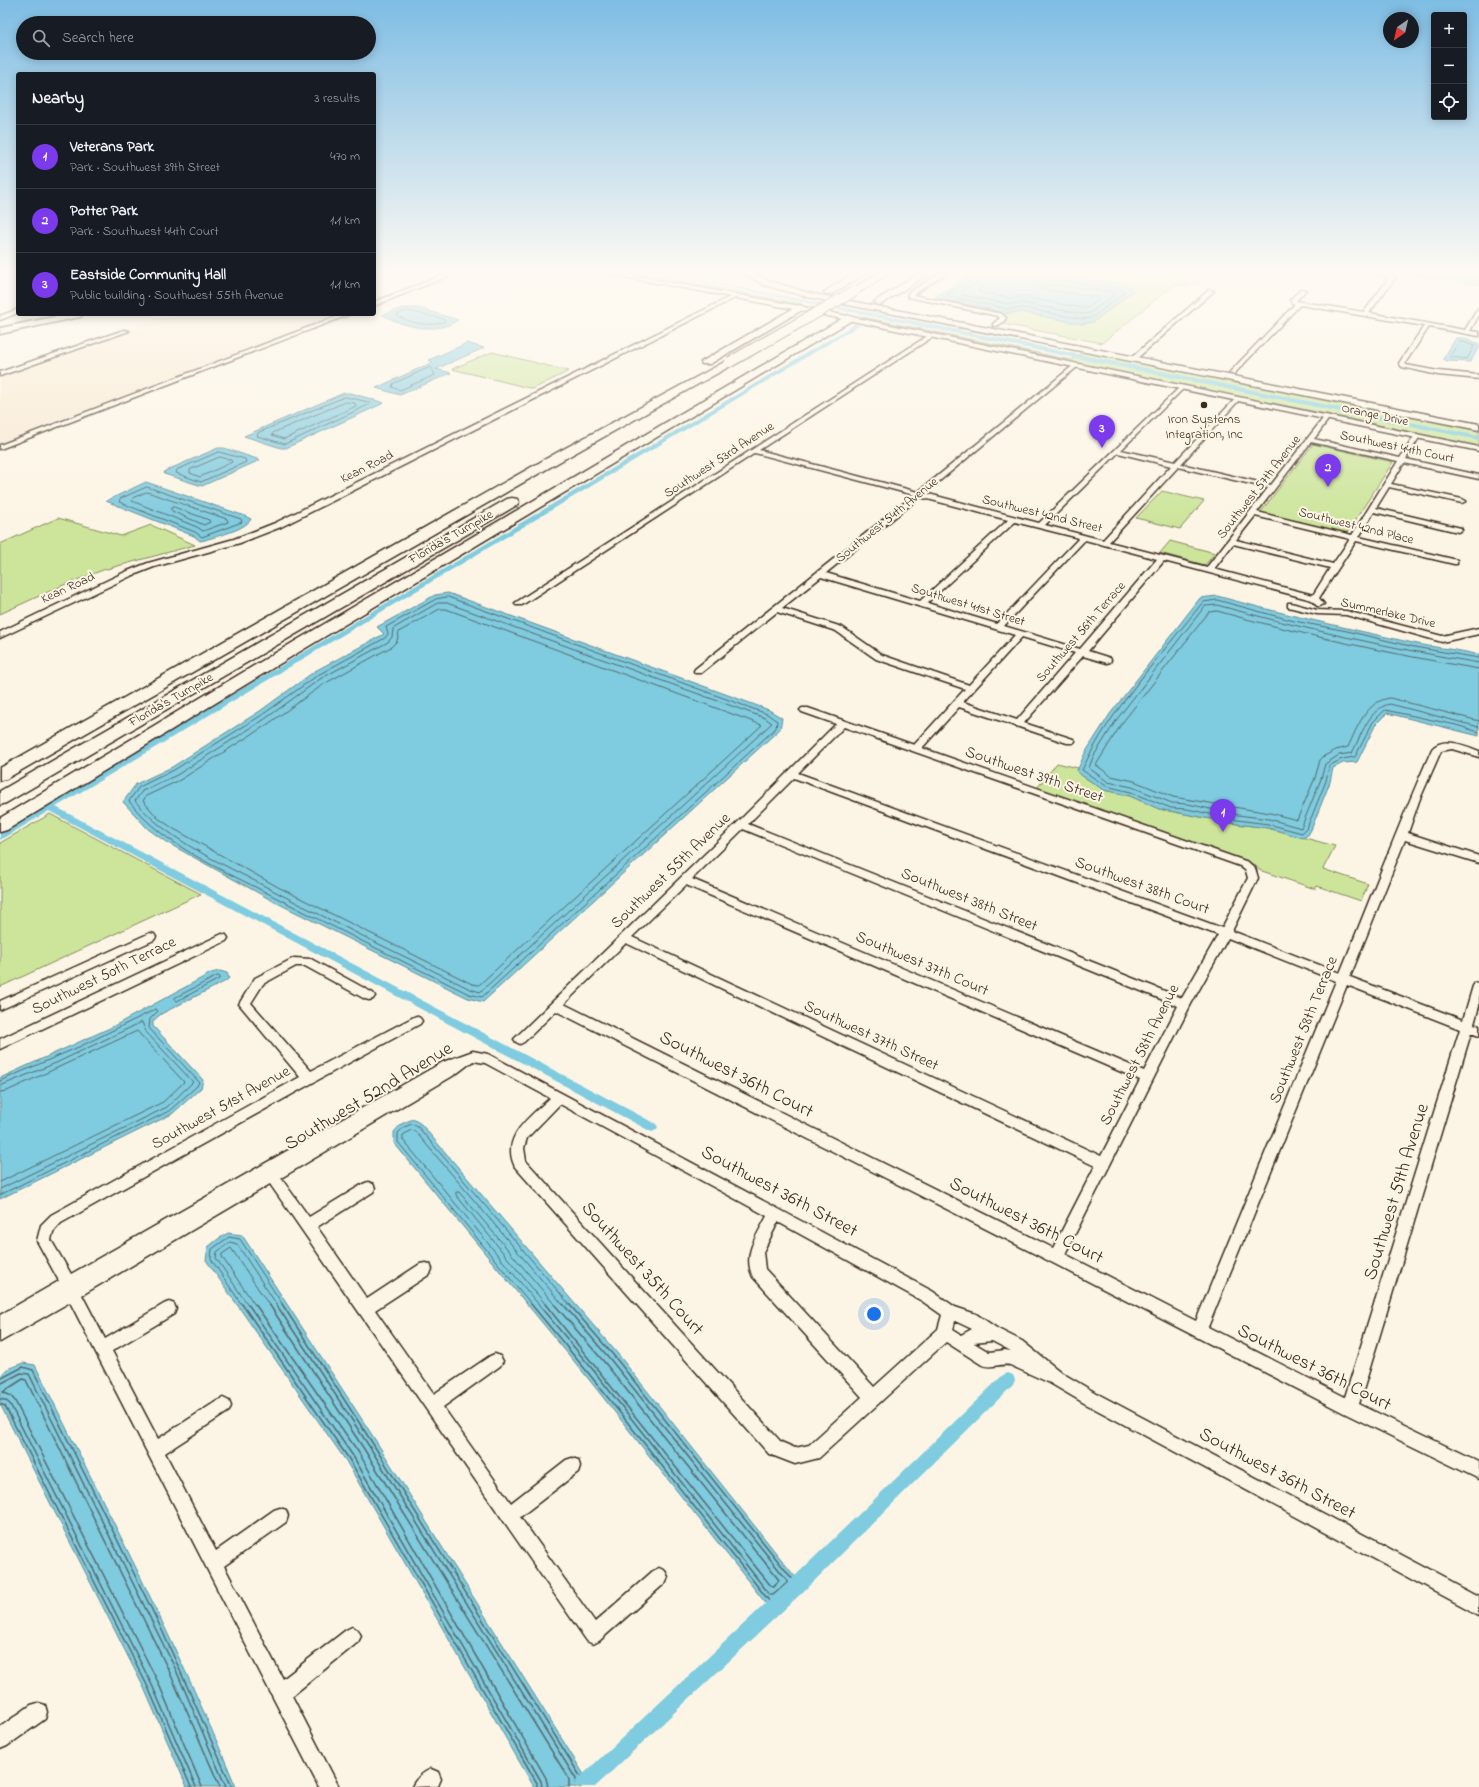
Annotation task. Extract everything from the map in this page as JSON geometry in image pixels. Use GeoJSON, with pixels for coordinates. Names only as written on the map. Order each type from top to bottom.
{"type":"FeatureCollection","features":[{"type":"Feature","properties":{"kind":"highway"},"geometry":{"type":"LineString","coordinates":[[562,455],[714,356]]}},
{"type":"Feature","properties":{"kind":"highway","name":"Florida's Turnpike"},"geometry":{"type":"LineString","coordinates":[[0,775],[562,455],[740,356]]}},
{"type":"Feature","properties":{"kind":"highway"},"geometry":{"type":"LineString","coordinates":[[0,826],[304,642],[785,356]]}},
{"type":"Feature","properties":{"kind":"highway"},"geometry":{"type":"LineString","coordinates":[[704,390],[745,366]]}},
{"type":"Feature","properties":{"kind":"highway","name":"Florida's Turnpike"},"geometry":{"type":"LineString","coordinates":[[0,799],[524,495]]}},
{"type":"Feature","properties":{"kind":"highway"},"geometry":{"type":"LineString","coordinates":[[0,806],[21,787]]}},
{"type":"Feature","properties":{"kind":"main road"},"geometry":{"type":"LineString","coordinates":[[1138,356],[1232,372],[1479,427]]}},
{"type":"Feature","properties":{"kind":"main road"},"geometry":{"type":"LineString","coordinates":[[1138,356],[1310,393],[1368,400],[1479,422]]}},
{"type":"Feature","properties":{"kind":"street"},"geometry":{"type":"LineString","coordinates":[[0,374],[52,356]]}},
{"type":"Feature","properties":{"kind":"street"},"geometry":{"type":"LineString","coordinates":[[0,447],[237,356]]}},
{"type":"Feature","properties":{"kind":"street","name":"Kean Road"},"geometry":{"type":"LineString","coordinates":[[0,635],[128,574],[151,565],[238,542],[278,525],[615,356]]}},
{"type":"Feature","properties":{"kind":"street","name":"Southwest 53rd Avenue"},"geometry":{"type":"LineString","coordinates":[[519,603],[900,356]]}},
{"type":"Feature","properties":{"kind":"street","name":"Orange Drive"},"geometry":{"type":"LineString","coordinates":[[1029,356],[1479,449]]}},
{"type":"Feature","properties":{"kind":"street"},"geometry":{"type":"LineString","coordinates":[[1232,372],[1247,356]]}},
{"type":"Feature","properties":{"kind":"street"},"geometry":{"type":"LineString","coordinates":[[1406,356],[1402,363],[1404,366],[1438,373],[1479,377]]}},
{"type":"Feature","properties":{"kind":"street","name":"Southwest 54th Avenue"},"geometry":{"type":"LineString","coordinates":[[698,671],[821,574],[1075,366]]}},
{"type":"Feature","properties":{"kind":"street"},"geometry":{"type":"LineString","coordinates":[[1040,526],[1088,477],[1116,452],[1181,388]]}},
{"type":"Feature","properties":{"kind":"street"},"geometry":{"type":"LineString","coordinates":[[1105,542],[1237,399]]}},
{"type":"Feature","properties":{"kind":"street","name":"Southwest 57th Avenue"},"geometry":{"type":"LineString","coordinates":[[1209,570],[1327,417]]}},
{"type":"Feature","properties":{"kind":"street"},"geometry":{"type":"LineString","coordinates":[[1232,541],[1335,567],[1388,485],[1417,436]]}},
{"type":"Feature","properties":{"kind":"street","name":"Southwest 44th Court"},"geometry":{"type":"LineString","coordinates":[[1310,440],[1479,477]]}},
{"type":"Feature","properties":{"kind":"street","name":"Southwest 42nd Street"},"geometry":{"type":"LineString","coordinates":[[754,451],[1163,557],[1318,601],[1335,567]]}},
{"type":"Feature","properties":{"kind":"street"},"geometry":{"type":"LineString","coordinates":[[1116,452],[1272,488]]}},
{"type":"Feature","properties":{"kind":"street"},"geometry":{"type":"LineString","coordinates":[[1388,485],[1462,502]]}},
{"type":"Feature","properties":{"kind":"street"},"geometry":{"type":"LineString","coordinates":[[1372,509],[1458,530]]}},
{"type":"Feature","properties":{"kind":"street","name":"Southwest 42nd Place"},"geometry":{"type":"LineString","coordinates":[[1252,513],[1454,562]]}},
{"type":"Feature","properties":{"kind":"street"},"geometry":{"type":"LineString","coordinates":[[922,604],[1014,519]]}},
{"type":"Feature","properties":{"kind":"street"},"geometry":{"type":"LineString","coordinates":[[999,627],[1084,537]]}},
{"type":"Feature","properties":{"kind":"street","name":"Southwest 56th Terrace"},"geometry":{"type":"LineString","coordinates":[[1019,723],[1081,652],[1088,647],[1163,557]]}},
{"type":"Feature","properties":{"kind":"street","name":"Southwest 41st Street"},"geometry":{"type":"LineString","coordinates":[[821,574],[1107,660]]}},
{"type":"Feature","properties":{"kind":"street","name":"Summerlake Drive"},"geometry":{"type":"LineString","coordinates":[[1291,605],[1317,612],[1346,614],[1442,639],[1451,639],[1467,633],[1479,631]]}},
{"type":"Feature","properties":{"kind":"street"},"geometry":{"type":"LineString","coordinates":[[777,609],[839,629],[866,650],[880,657],[970,688]]}},
{"type":"Feature","properties":{"kind":"street"},"geometry":{"type":"LineString","coordinates":[[915,749],[1020,634]]}},
{"type":"Feature","properties":{"kind":"street"},"geometry":{"type":"LineString","coordinates":[[957,703],[1070,741]]}},
{"type":"Feature","properties":{"kind":"street","name":"Southwest 39th Street"},"geometry":{"type":"LineString","coordinates":[[805,710],[1244,864],[1252,870]]}},
{"type":"Feature","properties":{"kind":"street","name":"Southwest 55th Avenue"},"geometry":{"type":"LineString","coordinates":[[520,1039],[685,880],[793,774],[842,723]]}},
{"type":"Feature","properties":{"kind":"street","name":"Southwest 58th Terrace"},"geometry":{"type":"LineString","coordinates":[[1199,1331],[1402,835],[1414,801],[1437,749],[1444,746],[1479,754]]}},
{"type":"Feature","properties":{"kind":"street","name":"Southwest 38th Court"},"geometry":{"type":"LineString","coordinates":[[793,774],[1225,933],[1343,980],[1473,1028]]}},
{"type":"Feature","properties":{"kind":"street","name":"Southwest 38th Street"},"geometry":{"type":"LineString","coordinates":[[741,825],[1185,1004]]}},
{"type":"Feature","properties":{"kind":"street"},"geometry":{"type":"LineString","coordinates":[[1402,835],[1479,860]]}},
{"type":"Feature","properties":{"kind":"street","name":"Southwest 58th Avenue"},"geometry":{"type":"LineString","coordinates":[[1056,1257],[1185,1004],[1225,933],[1253,878],[1252,870]]}},
{"type":"Feature","properties":{"kind":"street","name":"Southwest 37th Court"},"geometry":{"type":"LineString","coordinates":[[685,880],[1147,1078]]}},
{"type":"Feature","properties":{"kind":"street"},"geometry":{"type":"LineString","coordinates":[[0,1006],[150,936]]}},
{"type":"Feature","properties":{"kind":"street","name":"Southwest 50th Terrace"},"geometry":{"type":"LineString","coordinates":[[0,1044],[222,938]]}},
{"type":"Feature","properties":{"kind":"street","name":"Southwest 37th Street"},"geometry":{"type":"LineString","coordinates":[[624,938],[1104,1164]]}},
{"type":"Feature","properties":{"kind":"street"},"geometry":{"type":"LineString","coordinates":[[309,1078],[245,1004],[259,981],[294,962],[307,962],[369,996]]}},
{"type":"Feature","properties":{"kind":"street","name":"Southwest 59th Avenue"},"geometry":{"type":"LineString","coordinates":[[1350,1408],[1473,1028],[1479,986]]}},
{"type":"Feature","properties":{"kind":"street","name":"Southwest 36th Court"},"geometry":{"type":"LineString","coordinates":[[555,1005],[1056,1257],[1350,1408],[1479,1471]]}},
{"type":"Feature","properties":{"kind":"street","name":"Southwest 51st Avenue"},"geometry":{"type":"LineString","coordinates":[[71,1288],[44,1241],[46,1229],[63,1216],[309,1078],[416,1021]]}},
{"type":"Feature","properties":{"kind":"street","name":"Southwest 36th Street"},"geometry":{"type":"LineString","coordinates":[[473,1056],[488,1059],[927,1296],[950,1312],[971,1319],[993,1334],[1017,1346],[1056,1378]]}},
{"type":"Feature","properties":{"kind":"street","name":"Southwest 52nd Avenue"},"geometry":{"type":"LineString","coordinates":[[0,1335],[71,1288],[270,1172],[452,1071],[473,1056]]}},
{"type":"Feature","properties":{"kind":"street","name":"Southwest 35th Court"},"geometry":{"type":"LineString","coordinates":[[559,1097],[521,1135],[517,1148],[520,1163],[776,1448],[795,1456],[813,1452],[873,1397]]}},
{"type":"Feature","properties":{"kind":"street"},"geometry":{"type":"LineString","coordinates":[[270,1172],[593,1635],[659,1577]]}},
{"type":"Feature","properties":{"kind":"street"},"geometry":{"type":"LineString","coordinates":[[307,1226],[368,1188]]}},
{"type":"Feature","properties":{"kind":"street"},"geometry":{"type":"LineString","coordinates":[[775,1214],[756,1252],[758,1272],[873,1397],[944,1332],[950,1312]]}},
{"type":"Feature","properties":{"kind":"street"},"geometry":{"type":"LineString","coordinates":[[365,1308],[425,1269]]}},
{"type":"Feature","properties":{"kind":"street"},"geometry":{"type":"LineString","coordinates":[[71,1288],[329,1787]]}},
{"type":"Feature","properties":{"kind":"street","name":"Southwest 52nd Avenue"},"geometry":{"type":"LineString","coordinates":[[0,1323],[71,1288]]}},
{"type":"Feature","properties":{"kind":"street"},"geometry":{"type":"LineString","coordinates":[[102,1349],[169,1309]]}},
{"type":"Feature","properties":{"kind":"street","name":"Southwest 36th Street"},"geometry":{"type":"LineString","coordinates":[[944,1332],[987,1360],[1005,1357],[1011,1358],[1056,1378],[1090,1398],[1479,1606]]}},
{"type":"Feature","properties":{"kind":"street"},"geometry":{"type":"LineString","coordinates":[[961,1344],[974,1335],[993,1334]]}},
{"type":"Feature","properties":{"kind":"street"},"geometry":{"type":"LineString","coordinates":[[432,1405],[495,1361]]}},
{"type":"Feature","properties":{"kind":"street"},"geometry":{"type":"LineString","coordinates":[[155,1450],[224,1406]]}},
{"type":"Feature","properties":{"kind":"street"},"geometry":{"type":"LineString","coordinates":[[509,1515],[572,1466]]}},
{"type":"Feature","properties":{"kind":"street"},"geometry":{"type":"LineString","coordinates":[[213,1563],[280,1516]]}},
{"type":"Feature","properties":{"kind":"street"},"geometry":{"type":"LineString","coordinates":[[280,1693],[352,1636]]}},
{"type":"Feature","properties":{"kind":"street"},"geometry":{"type":"LineString","coordinates":[[0,1739],[38,1712]]}},
{"type":"Feature","properties":{"kind":"shaded area"},"geometry":{"type":"Polygon","coordinates":[[[45,356],[228,356],[0,443],[0,372],[45,356]]]}},
{"type":"Feature","properties":{"kind":"green space"},"geometry":{"type":"Polygon","coordinates":[[[482,356],[510,356],[569,371],[533,389],[452,369],[482,356]]]}},
{"type":"Feature","properties":{"kind":"green space"},"geometry":{"type":"Polygon","coordinates":[[[1040,356],[1055,356],[1072,360],[1076,356],[1110,356],[1479,429],[1479,448],[1040,356]]]}},
{"type":"Feature","properties":{"kind":"green space"},"geometry":{"type":"Polygon","coordinates":[[[1313,444],[1393,462],[1346,534],[1260,513],[1313,444]]]}},
{"type":"Feature","properties":{"kind":"green space"},"geometry":{"type":"Polygon","coordinates":[[[1162,491],[1204,501],[1180,529],[1136,518],[1162,491]]]}},
{"type":"Feature","properties":{"kind":"green space"},"geometry":{"type":"Polygon","coordinates":[[[58,518],[121,536],[151,525],[195,545],[103,570],[61,586],[0,614],[0,544],[58,518]]]}},
{"type":"Feature","properties":{"kind":"green space"},"geometry":{"type":"Polygon","coordinates":[[[1170,541],[1215,553],[1205,565],[1160,553],[1170,541]]]}},
{"type":"Feature","properties":{"kind":"green space"},"geometry":{"type":"Polygon","coordinates":[[[1057,763],[1078,768],[1077,771],[1081,775],[1104,790],[1130,796],[1159,809],[1237,824],[1268,828],[1335,846],[1323,869],[1368,884],[1361,901],[1317,886],[1315,889],[1259,870],[1255,865],[1037,788],[1057,763]]]}},
{"type":"Feature","properties":{"kind":"green space"},"geometry":{"type":"Polygon","coordinates":[[[50,814],[201,894],[0,987],[0,843],[50,814]]]}},
{"type":"Feature","properties":{"kind":"water"},"geometry":{"type":"Polygon","coordinates":[[[437,356],[465,356],[436,369],[451,373],[400,395],[376,388],[433,362],[429,360],[437,356]]]}},
{"type":"Feature","properties":{"kind":"water"},"geometry":{"type":"Polygon","coordinates":[[[1445,356],[1474,356],[1470,362],[1447,361],[1443,359],[1445,356]]]}},
{"type":"Feature","properties":{"kind":"water"},"geometry":{"type":"Polygon","coordinates":[[[344,393],[351,393],[384,403],[286,448],[281,448],[244,436],[344,393]]]}},
{"type":"Feature","properties":{"kind":"water"},"geometry":{"type":"Polygon","coordinates":[[[218,448],[224,448],[260,460],[202,486],[164,474],[165,471],[218,448]]]}},
{"type":"Feature","properties":{"kind":"water"},"geometry":{"type":"Polygon","coordinates":[[[146,482],[251,519],[248,523],[237,529],[200,541],[194,536],[106,501],[146,482]]]}},
{"type":"Feature","properties":{"kind":"water"},"geometry":{"type":"Polygon","coordinates":[[[448,593],[769,710],[782,718],[780,729],[483,1002],[468,998],[271,900],[166,842],[148,829],[123,802],[136,784],[172,767],[260,711],[315,671],[384,634],[377,627],[435,595],[448,593]]]}},
{"type":"Feature","properties":{"kind":"water"},"geometry":{"type":"Polygon","coordinates":[[[1217,596],[1290,615],[1413,643],[1479,655],[1479,736],[1387,713],[1376,724],[1357,762],[1343,763],[1333,768],[1330,782],[1311,830],[1308,835],[1303,838],[1268,828],[1237,824],[1159,809],[1130,796],[1104,790],[1081,775],[1077,771],[1085,753],[1110,714],[1200,598],[1217,596]]]}},
{"type":"Feature","properties":{"kind":"water"},"geometry":{"type":"Polygon","coordinates":[[[220,971],[227,973],[229,978],[226,981],[161,1014],[153,1021],[153,1026],[203,1080],[201,1088],[172,1114],[0,1199],[0,1078],[112,1027],[211,973],[220,971]]]}},
{"type":"Feature","properties":{"kind":"water"},"geometry":{"type":"Polygon","coordinates":[[[413,1119],[421,1124],[617,1353],[800,1583],[771,1610],[587,1377],[394,1143],[394,1132],[401,1124],[413,1119]]]}},
{"type":"Feature","properties":{"kind":"water"},"geometry":{"type":"Polygon","coordinates":[[[228,1233],[242,1235],[376,1441],[588,1781],[582,1787],[534,1787],[346,1461],[206,1260],[208,1247],[228,1233]]]}},
{"type":"Feature","properties":{"kind":"water"},"geometry":{"type":"Polygon","coordinates":[[[23,1363],[35,1365],[165,1627],[236,1787],[187,1787],[144,1688],[0,1404],[0,1376],[7,1369],[23,1363]]]}},
{"type":"Feature","properties":{"kind":"waterway"},"geometry":{"type":"LineString","coordinates":[[0,837],[804,356]]}},
{"type":"Feature","properties":{"kind":"waterway"},"geometry":{"type":"LineString","coordinates":[[1079,356],[1479,438]]}},
{"type":"Feature","properties":{"kind":"waterway"},"geometry":{"type":"LineString","coordinates":[[50,808],[652,1127]]}},
{"type":"Feature","properties":{"kind":"waterway"},"geometry":{"type":"LineString","coordinates":[[582,1787],[800,1583],[1008,1380]]}},
{"type":"Feature","properties":{"kind":"place","name":"Iron Systems Integration, Inc"},"geometry":{"type":"Point","coordinates":[1204,405]}},
{"type":"Feature","properties":{"kind":"place","name":"Eastside Community Hall"},"geometry":{"type":"Point","coordinates":[1102,448]}},
{"type":"Feature","properties":{"kind":"place","name":"Potter Park"},"geometry":{"type":"Point","coordinates":[1328,487]}},
{"type":"Feature","properties":{"kind":"place","name":"Veterans Park"},"geometry":{"type":"Point","coordinates":[1223,832]}}]}
